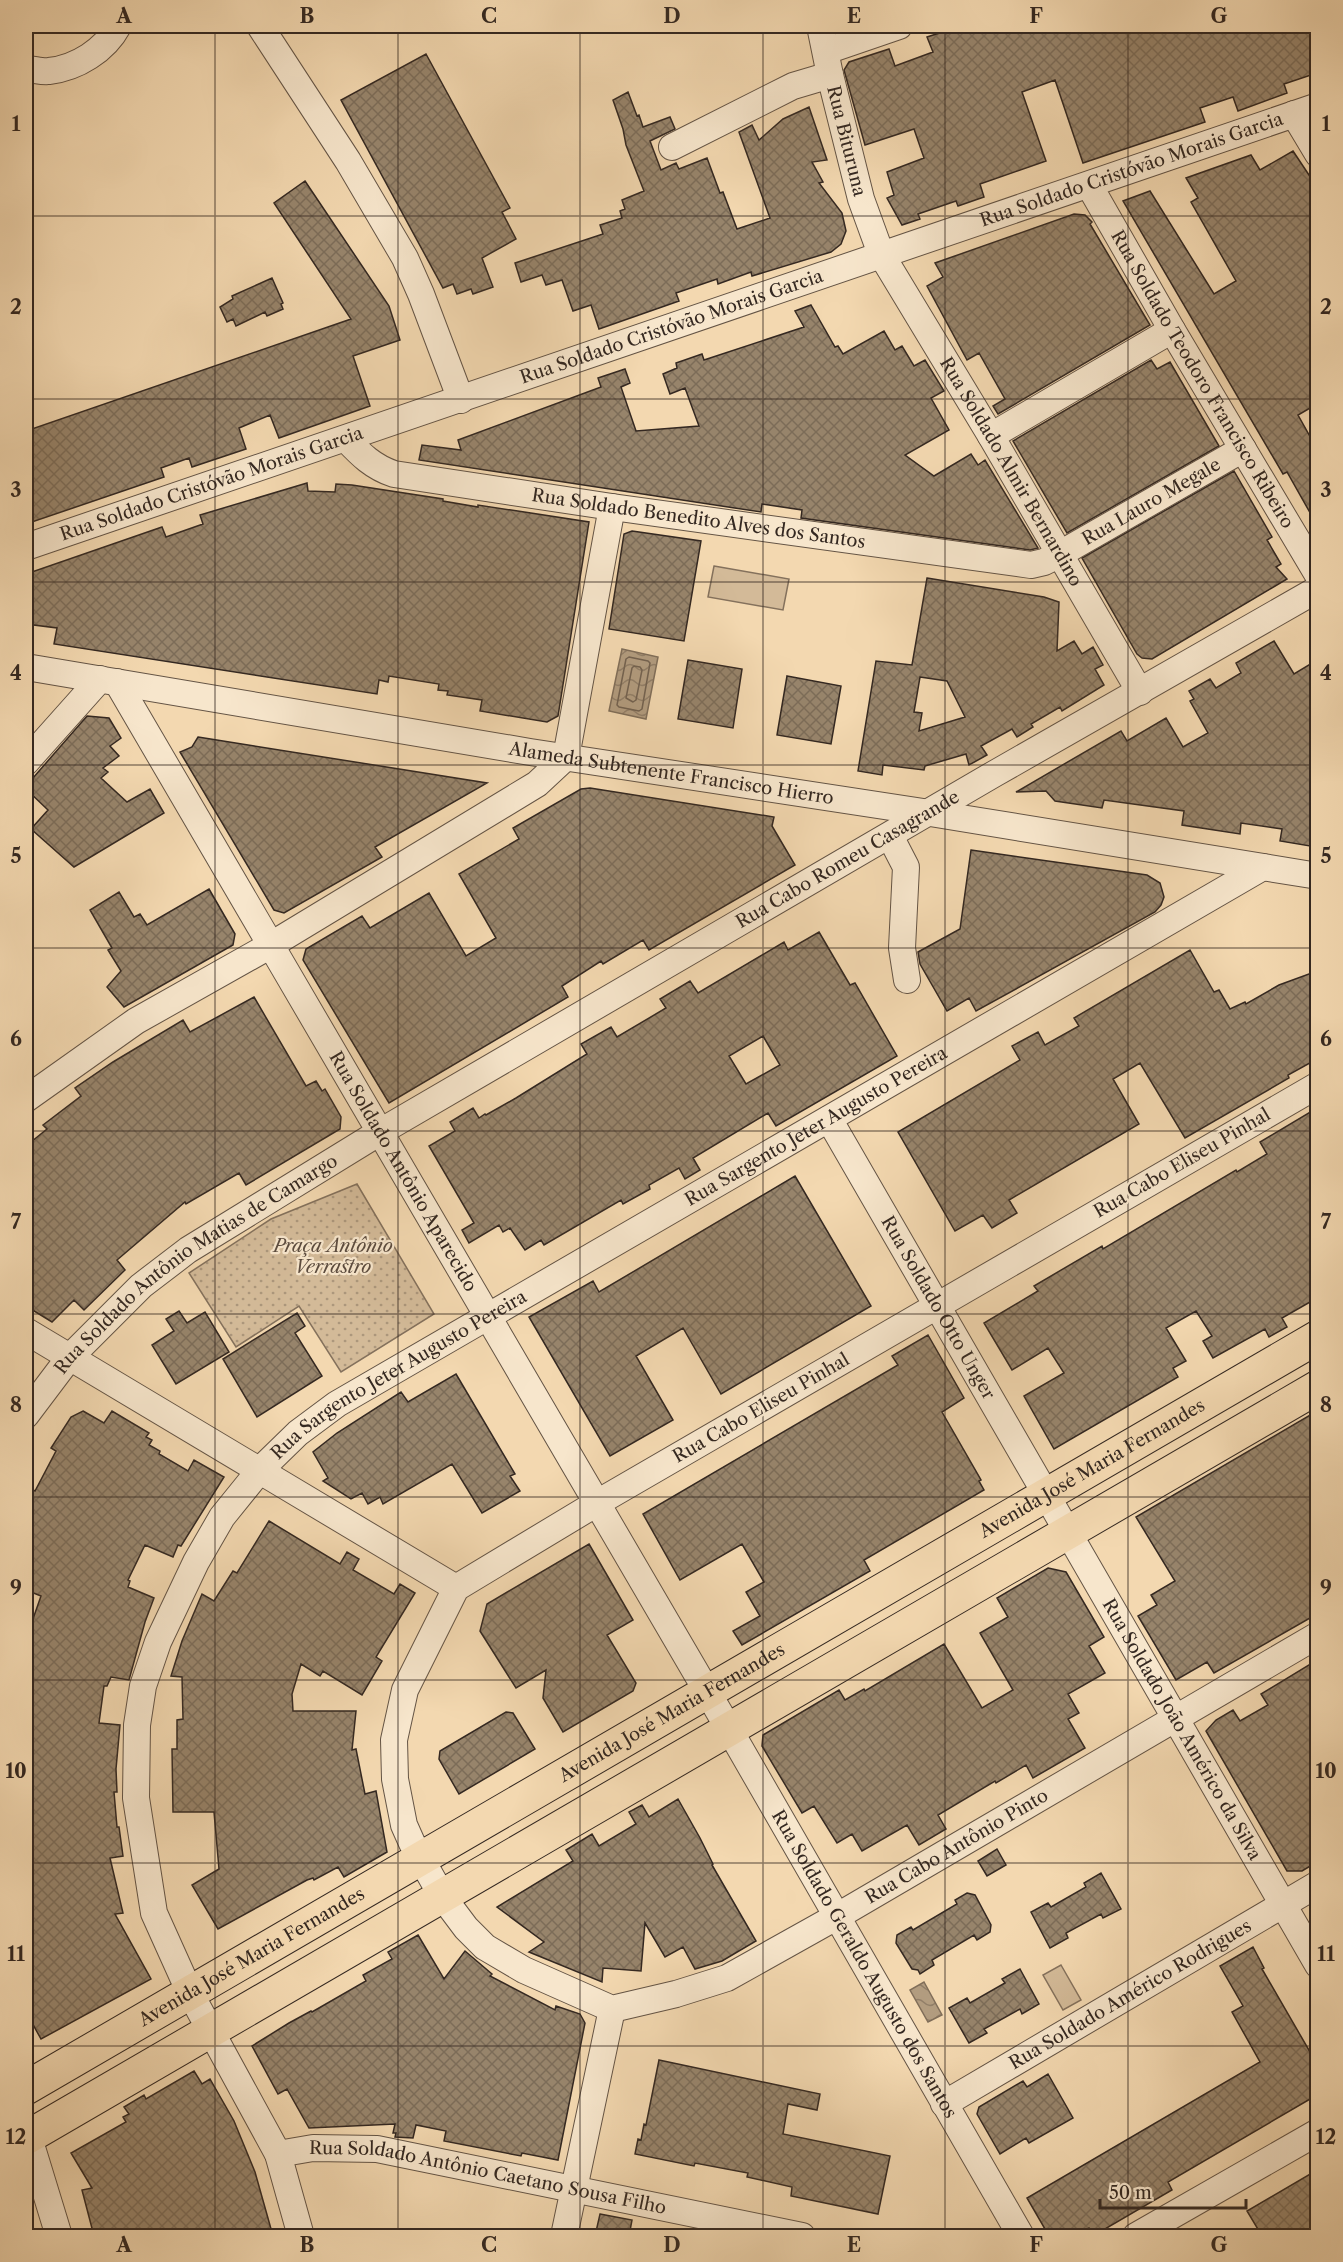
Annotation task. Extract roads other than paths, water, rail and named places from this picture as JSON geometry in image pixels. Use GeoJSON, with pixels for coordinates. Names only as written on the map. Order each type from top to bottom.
{"type":"FeatureCollection","features":[{"type":"Feature","properties":{"kind":"main road","name":"Avenida José Maria Fernandes"},"geometry":{"type":"LineString","coordinates":[[26,2088],[1317,1337]]}},
{"type":"Feature","properties":{"kind":"main road"},"geometry":{"type":"LineString","coordinates":[[27,2134],[210,2031],[1317,1387]]}},
{"type":"Feature","properties":{"kind":"street"},"geometry":{"type":"LineString","coordinates":[[26,69],[48,71],[77,63],[98,50],[118,26]]}},
{"type":"Feature","properties":{"kind":"street"},"geometry":{"type":"LineString","coordinates":[[260,26],[348,161],[405,258],[422,294],[461,400]]}},
{"type":"Feature","properties":{"kind":"street","name":"Rua Bituruna"},"geometry":{"type":"LineString","coordinates":[[820,26],[861,199],[881,255]]}},
{"type":"Feature","properties":{"kind":"street"},"geometry":{"type":"LineString","coordinates":[[672,147],[785,90],[828,63],[898,26]]}},
{"type":"Feature","properties":{"kind":"street"},"geometry":{"type":"LineString","coordinates":[[1306,110],[1317,154]]}},
{"type":"Feature","properties":{"kind":"street","name":"Rua Soldado Cristóvão Morais Garcia"},"geometry":{"type":"LineString","coordinates":[[26,547],[1306,110]]}},
{"type":"Feature","properties":{"kind":"street","name":"Rua Soldado Teodoro Francisco Ribeiro"},"geometry":{"type":"LineString","coordinates":[[1089,184],[1172,330],[1317,575]]}},
{"type":"Feature","properties":{"kind":"street","name":"Rua Soldado Almir Bernardino"},"geometry":{"type":"LineString","coordinates":[[881,255],[991,436],[1140,692]]}},
{"type":"Feature","properties":{"kind":"street"},"geometry":{"type":"LineString","coordinates":[[991,436],[1172,330]]}},
{"type":"Feature","properties":{"kind":"street","name":"Rua Soldado Benedito Alves dos Santos"},"geometry":{"type":"LineString","coordinates":[[346,439],[364,459],[379,469],[394,474],[612,507],[1031,565],[1044,562],[1060,554]]}},
{"type":"Feature","properties":{"kind":"street","name":"Rua Lauro Megale"},"geometry":{"type":"LineString","coordinates":[[1060,554],[1243,449]]}},
{"type":"Feature","properties":{"kind":"street"},"geometry":{"type":"LineString","coordinates":[[26,1099],[136,1022],[271,945],[537,784],[566,757],[612,507]]}},
{"type":"Feature","properties":{"kind":"street","name":"Rua Cabo Romeu Casagrande"},"geometry":{"type":"LineString","coordinates":[[380,1132],[1317,589]]}},
{"type":"Feature","properties":{"kind":"street","name":"Alameda Subtenente Francisco Hierro"},"geometry":{"type":"LineString","coordinates":[[26,667],[566,757],[1317,876]]}},
{"type":"Feature","properties":{"kind":"street"},"geometry":{"type":"LineString","coordinates":[[26,762],[109,681]]}},
{"type":"Feature","properties":{"kind":"street","name":"Rua Soldado Antônio Aparecido"},"geometry":{"type":"LineString","coordinates":[[109,681],[271,945],[707,1692]]}},
{"type":"Feature","properties":{"kind":"street"},"geometry":{"type":"LineString","coordinates":[[890,836],[906,867],[902,948],[907,980]]}},
{"type":"Feature","properties":{"kind":"street","name":"Rua Sargento Jeter Augusto Pereira"},"geometry":{"type":"LineString","coordinates":[[301,2236],[278,2154],[190,1993],[154,1913],[136,1798],[137,1725],[143,1686],[158,1642],[196,1562],[222,1517],[260,1470],[298,1433],[337,1404],[1263,867]]}},
{"type":"Feature","properties":{"kind":"street","name":"Rua Cabo Eliseu Pinhal"},"geometry":{"type":"LineString","coordinates":[[456,1588],[597,1503],[1317,1084]]}},
{"type":"Feature","properties":{"kind":"street","name":"Rua Soldado Otto Unger"},"geometry":{"type":"LineString","coordinates":[[829,1119],[1046,1495]]}},
{"type":"Feature","properties":{"kind":"street","name":"Rua Soldado Antônio Matias de Camargo"},"geometry":{"type":"LineString","coordinates":[[26,1414],[69,1358],[141,1286],[188,1250],[380,1132]]}},
{"type":"Feature","properties":{"kind":"street"},"geometry":{"type":"LineString","coordinates":[[26,1332],[456,1588],[405,1690],[394,1740],[395,1779],[404,1825],[420,1859],[442,1896],[466,1928],[485,1947],[524,1970],[612,2009],[564,2236]]}},
{"type":"Feature","properties":{"kind":"street","name":"Rua Soldado João Américo da Silva"},"geometry":{"type":"LineString","coordinates":[[1046,1495],[1317,1965]]}},
{"type":"Feature","properties":{"kind":"street","name":"Rua Cabo Antônio Pinto"},"geometry":{"type":"LineString","coordinates":[[612,2009],[676,1994],[727,1978],[836,1917],[1317,1635]]}},
{"type":"Feature","properties":{"kind":"street","name":"Rua Soldado Geraldo Augusto dos Santos"},"geometry":{"type":"LineString","coordinates":[[707,1692],[1021,2236]]}},
{"type":"Feature","properties":{"kind":"street","name":"Rua Soldado Américo Rodrigues"},"geometry":{"type":"LineString","coordinates":[[944,2104],[1317,1884]]}},
{"type":"Feature","properties":{"kind":"street"},"geometry":{"type":"LineString","coordinates":[[1136,2236],[1317,2132]]}},
{"type":"Feature","properties":{"kind":"street"},"geometry":{"type":"LineString","coordinates":[[27,2134],[59,2236]]}},
{"type":"Feature","properties":{"kind":"street","name":"Rua Soldado Antônio Caetano Sousa Filho"},"geometry":{"type":"LineString","coordinates":[[278,2154],[312,2148],[377,2149],[802,2236]]}},
{"type":"Feature","properties":{"kind":"water"},"geometry":{"type":"Polygon","coordinates":[[[622,649],[658,657],[646,719],[609,711],[622,649]]]}},
{"type":"Feature","properties":{"kind":"water"},"geometry":{"type":"Polygon","coordinates":[[[924,1982],[942,2015],[928,2022],[910,1990],[924,1982]]]}},
{"type":"Feature","properties":{"kind":"park label","name":"Praça Antônio Verrastro"},"geometry":{"type":"Point","coordinates":[333,1256]}}]}
